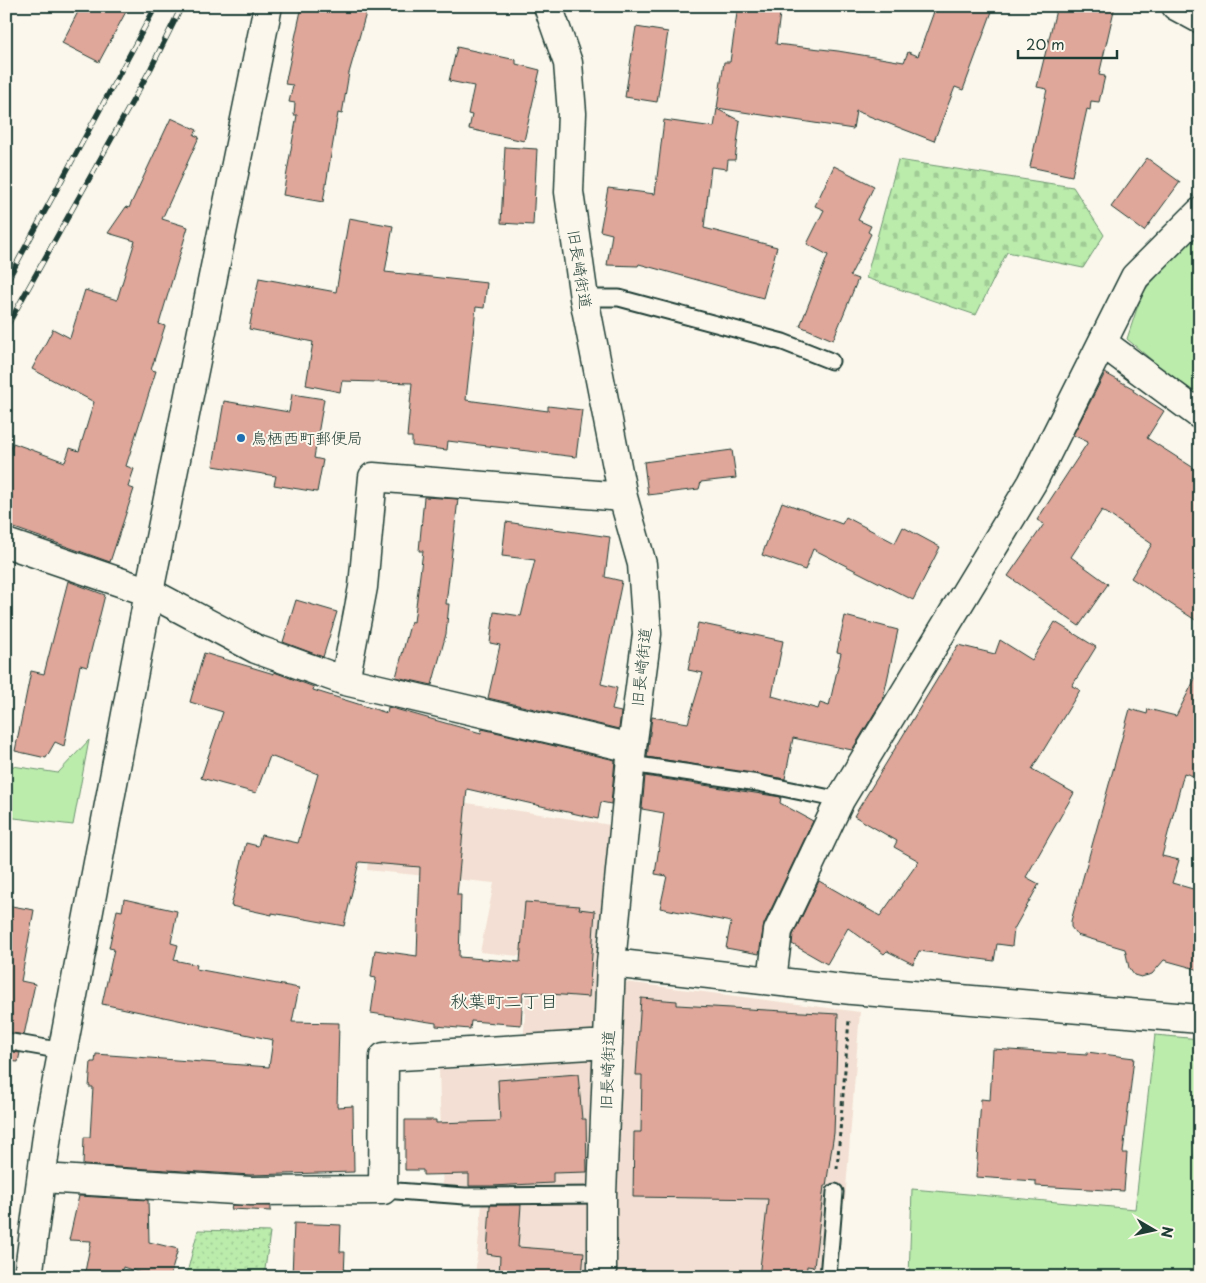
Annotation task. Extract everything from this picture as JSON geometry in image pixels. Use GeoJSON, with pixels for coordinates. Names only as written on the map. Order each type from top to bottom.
{"type":"FeatureCollection","features":[{"type":"Feature","properties":{"kind":"street"},"geometry":{"type":"LineString","coordinates":[[28,1277],[63,1051],[149,592],[268,6]]}},
{"type":"Feature","properties":{"kind":"street","name":"旧長崎街道"},"geometry":{"type":"LineString","coordinates":[[548,6],[568,63],[572,113],[568,192],[584,298],[623,497],[642,564],[647,634],[631,756],[611,963],[602,1195],[602,1277]]}},
{"type":"Feature","properties":{"kind":"street"},"geometry":{"type":"LineString","coordinates":[[1176,6],[1200,19]]}},
{"type":"Feature","properties":{"kind":"street"},"geometry":{"type":"LineString","coordinates":[[772,980],[778,931],[840,800],[1032,483],[1135,277],[1200,212]]}},
{"type":"Feature","properties":{"kind":"street"},"geometry":{"type":"LineString","coordinates":[[1103,343],[1200,415]]}},
{"type":"Feature","properties":{"kind":"street"},"geometry":{"type":"LineString","coordinates":[[346,681],[363,586],[373,477],[623,497]]}},
{"type":"Feature","properties":{"kind":"street"},"geometry":{"type":"LineString","coordinates":[[6,543],[149,592],[256,650],[346,681],[631,756]]}},
{"type":"Feature","properties":{"kind":"street"},"geometry":{"type":"LineString","coordinates":[[611,963],[852,990],[1200,1019]]}},
{"type":"Feature","properties":{"kind":"street"},"geometry":{"type":"LineString","coordinates":[[42,1178],[252,1191],[383,1190],[384,1057],[608,1044]]}},
{"type":"Feature","properties":{"kind":"lane"},"geometry":{"type":"LineString","coordinates":[[584,298],[619,298],[783,342],[831,361]]}},
{"type":"Feature","properties":{"kind":"lane"},"geometry":{"type":"LineString","coordinates":[[631,756],[840,800]]}},
{"type":"Feature","properties":{"kind":"lane"},"geometry":{"type":"LineString","coordinates":[[6,1041],[63,1051]]}},
{"type":"Feature","properties":{"kind":"lane"},"geometry":{"type":"LineString","coordinates":[[383,1190],[465,1196],[602,1195]]}},
{"type":"Feature","properties":{"kind":"lane"},"geometry":{"type":"LineString","coordinates":[[828,1277],[834,1192]]}},
{"type":"Feature","properties":{"kind":"path"},"geometry":{"type":"LineString","coordinates":[[834,1192],[852,990]]}},
{"type":"Feature","properties":{"kind":"shaded area"},"geometry":{"type":"Polygon","coordinates":[[[375,789],[611,825],[594,1005],[589,1277],[475,1277],[482,1204],[443,1199],[439,1069],[522,1067],[528,957],[480,952],[494,883],[367,870],[375,789]]]}},
{"type":"Feature","properties":{"kind":"shaded area"},"geometry":{"type":"Polygon","coordinates":[[[625,982],[860,1012],[845,1201],[830,1203],[822,1277],[614,1277],[625,982]]]}},
{"type":"Feature","properties":{"kind":"green space"},"geometry":{"type":"Polygon","coordinates":[[[898,160],[1073,187],[1104,235],[1083,268],[1007,252],[976,315],[866,278],[898,160]]]}},
{"type":"Feature","properties":{"kind":"green space"},"geometry":{"type":"Polygon","coordinates":[[[1200,227],[1200,401],[1127,339],[1142,293],[1200,227]]]}},
{"type":"Feature","properties":{"kind":"green space"},"geometry":{"type":"Polygon","coordinates":[[[89,740],[73,825],[6,817],[6,765],[58,773],[89,740]]]}},
{"type":"Feature","properties":{"kind":"green space"},"geometry":{"type":"Polygon","coordinates":[[[1155,1035],[1200,1039],[1200,1277],[909,1277],[912,1189],[1135,1209],[1155,1035]]]}},
{"type":"Feature","properties":{"kind":"green space"},"geometry":{"type":"Polygon","coordinates":[[[198,1230],[270,1232],[264,1277],[186,1277],[198,1230]]]}},
{"type":"Feature","properties":{"kind":"building"},"geometry":{"type":"Polygon","coordinates":[[[81,6],[129,6],[99,62],[62,43],[81,6]]]}},
{"type":"Feature","properties":{"kind":"building"},"geometry":{"type":"Polygon","coordinates":[[[302,6],[368,6],[349,73],[342,114],[338,113],[323,202],[283,195],[297,115],[294,115],[295,103],[289,102],[293,85],[285,84],[302,6]]]}},
{"type":"Feature","properties":{"kind":"building"},"geometry":{"type":"Polygon","coordinates":[[[738,6],[781,6],[776,44],[838,51],[904,62],[908,52],[918,56],[936,6],[994,6],[963,90],[955,87],[934,141],[856,111],[853,129],[717,108],[724,62],[730,62],[738,6]]]}},
{"type":"Feature","properties":{"kind":"building"},"geometry":{"type":"Polygon","coordinates":[[[1057,6],[1115,6],[1099,75],[1105,76],[1099,102],[1091,101],[1090,110],[1087,109],[1072,176],[1030,167],[1047,89],[1037,87],[1057,6]]]}},
{"type":"Feature","properties":{"kind":"building"},"geometry":{"type":"Polygon","coordinates":[[[636,27],[668,32],[657,102],[625,97],[636,27]]]}},
{"type":"Feature","properties":{"kind":"building"},"geometry":{"type":"Polygon","coordinates":[[[457,47],[516,60],[516,64],[540,70],[524,141],[469,129],[472,115],[468,114],[474,86],[449,81],[457,47]]]}},
{"type":"Feature","properties":{"kind":"building"},"geometry":{"type":"Polygon","coordinates":[[[717,109],[740,121],[735,160],[728,160],[727,169],[711,167],[704,228],[777,247],[763,298],[639,264],[638,266],[607,265],[612,234],[600,231],[608,188],[655,194],[664,120],[714,127],[717,109]]]}},
{"type":"Feature","properties":{"kind":"building"},"geometry":{"type":"Polygon","coordinates":[[[171,118],[197,130],[194,135],[199,137],[162,219],[188,227],[159,324],[165,326],[151,370],[156,371],[126,466],[134,469],[128,487],[134,489],[110,562],[6,525],[6,461],[13,443],[65,462],[70,448],[79,451],[94,402],[32,369],[53,329],[70,338],[85,290],[117,300],[135,241],[108,233],[126,207],[129,208],[171,118]]]}},
{"type":"Feature","properties":{"kind":"building"},"geometry":{"type":"Polygon","coordinates":[[[505,147],[537,149],[533,225],[501,223],[505,147]]]}},
{"type":"Feature","properties":{"kind":"building"},"geometry":{"type":"Polygon","coordinates":[[[1147,158],[1180,182],[1144,231],[1111,207],[1147,158]]]}},
{"type":"Feature","properties":{"kind":"building"},"geometry":{"type":"Polygon","coordinates":[[[834,166],[874,186],[858,220],[871,226],[868,232],[871,234],[850,276],[858,279],[833,340],[800,326],[828,255],[807,244],[824,210],[815,206],[834,166]]]}},
{"type":"Feature","properties":{"kind":"building"},"geometry":{"type":"Polygon","coordinates":[[[349,218],[393,226],[385,272],[487,283],[484,308],[476,307],[466,400],[548,411],[548,406],[582,410],[576,457],[448,441],[447,450],[412,446],[412,437],[407,437],[412,383],[342,381],[340,392],[306,385],[313,342],[249,329],[259,278],[336,292],[349,218]]]}},
{"type":"Feature","properties":{"kind":"building"},"geometry":{"type":"Polygon","coordinates":[[[1105,373],[1134,389],[1133,391],[1164,411],[1147,438],[1200,472],[1200,623],[1131,578],[1152,544],[1102,510],[1071,557],[1108,584],[1079,626],[1008,576],[1044,524],[1037,520],[1088,442],[1073,435],[1105,373]]]}},
{"type":"Feature","properties":{"kind":"building"},"geometry":{"type":"Polygon","coordinates":[[[292,394],[324,399],[314,458],[323,460],[317,492],[274,485],[276,476],[213,466],[224,401],[289,412],[292,394]]]}},
{"type":"Feature","properties":{"kind":"building"},"geometry":{"type":"Polygon","coordinates":[[[732,450],[736,478],[701,482],[699,489],[648,495],[644,462],[732,450]]]}},
{"type":"Feature","properties":{"kind":"building"},"geometry":{"type":"Polygon","coordinates":[[[424,497],[458,499],[446,604],[449,604],[446,634],[432,685],[396,677],[411,621],[414,622],[423,551],[419,551],[424,497]]]}},
{"type":"Feature","properties":{"kind":"building"},"geometry":{"type":"Polygon","coordinates":[[[782,502],[842,524],[846,517],[895,543],[903,527],[940,547],[913,600],[813,549],[805,570],[762,555],[782,502]]]}},
{"type":"Feature","properties":{"kind":"building"},"geometry":{"type":"Polygon","coordinates":[[[506,522],[610,537],[605,577],[622,581],[601,684],[617,688],[612,710],[621,712],[619,729],[488,698],[500,645],[490,643],[494,612],[521,616],[535,560],[502,556],[506,522]]]}},
{"type":"Feature","properties":{"kind":"building"},"geometry":{"type":"Polygon","coordinates":[[[68,581],[105,595],[87,667],[80,665],[64,746],[55,742],[46,758],[15,751],[31,671],[44,674],[68,581]]]}},
{"type":"Feature","properties":{"kind":"building"},"geometry":{"type":"Polygon","coordinates":[[[296,600],[337,612],[323,657],[283,642],[296,600]]]}},
{"type":"Feature","properties":{"kind":"building"},"geometry":{"type":"Polygon","coordinates":[[[845,616],[898,630],[883,699],[852,750],[793,738],[785,779],[647,757],[652,717],[688,723],[703,673],[688,670],[698,623],[783,641],[772,696],[818,709],[820,703],[829,706],[841,653],[837,652],[845,616]]]}},
{"type":"Feature","properties":{"kind":"building"},"geometry":{"type":"Polygon","coordinates":[[[1055,622],[1096,647],[1072,686],[1080,690],[1032,769],[1074,793],[1026,877],[1039,884],[1014,929],[1012,946],[997,944],[994,961],[919,951],[913,964],[887,951],[884,954],[848,928],[827,964],[792,944],[793,935],[819,881],[880,916],[919,861],[894,847],[897,841],[854,816],[958,645],[995,654],[1000,640],[1032,660],[1055,622]]]}},
{"type":"Feature","properties":{"kind":"building"},"geometry":{"type":"Polygon","coordinates":[[[204,653],[274,674],[274,672],[314,687],[313,690],[387,713],[388,707],[481,733],[482,729],[615,760],[611,804],[601,802],[598,819],[467,789],[457,895],[461,895],[459,957],[520,962],[525,902],[580,906],[579,909],[595,911],[589,997],[523,992],[521,1025],[471,1021],[470,1029],[436,1026],[436,1023],[371,1013],[376,978],[371,977],[375,950],[417,956],[420,867],[359,862],[344,926],[272,913],[272,915],[231,906],[246,843],[258,846],[261,835],[298,843],[318,774],[270,756],[256,793],[201,778],[223,712],[190,702],[204,653]]]}},
{"type":"Feature","properties":{"kind":"building"},"geometry":{"type":"Polygon","coordinates":[[[1200,669],[1200,778],[1184,773],[1162,856],[1179,860],[1172,883],[1200,891],[1200,970],[1164,960],[1152,974],[1141,977],[1134,975],[1129,968],[1125,949],[1077,935],[1071,927],[1071,921],[1130,709],[1147,714],[1148,709],[1176,716],[1200,669]]]}},
{"type":"Feature","properties":{"kind":"building"},"geometry":{"type":"Polygon","coordinates":[[[645,776],[781,797],[780,803],[813,821],[764,924],[759,954],[726,948],[731,922],[660,908],[667,876],[655,874],[664,813],[642,809],[645,776]]]}},
{"type":"Feature","properties":{"kind":"building"},"geometry":{"type":"Polygon","coordinates":[[[124,899],[177,911],[171,943],[178,945],[174,960],[197,965],[196,969],[299,988],[292,1022],[339,1023],[337,1107],[353,1106],[354,1172],[251,1175],[83,1165],[84,1137],[90,1137],[93,1087],[89,1087],[91,1062],[95,1062],[96,1054],[269,1067],[273,1040],[102,1004],[114,949],[109,948],[117,910],[122,911],[124,899]]]}},
{"type":"Feature","properties":{"kind":"building"},"geometry":{"type":"Polygon","coordinates":[[[6,905],[34,910],[21,981],[35,984],[24,1035],[6,1032],[6,905]]]}},
{"type":"Feature","properties":{"kind":"building"},"geometry":{"type":"Polygon","coordinates":[[[641,998],[677,1001],[677,1005],[838,1014],[834,1133],[826,1186],[824,1186],[814,1267],[807,1266],[806,1277],[759,1277],[768,1199],[633,1197],[634,1132],[641,1132],[642,1075],[636,1075],[641,998]]]}},
{"type":"Feature","properties":{"kind":"building"},"geometry":{"type":"Polygon","coordinates":[[[993,1049],[1087,1055],[1087,1052],[1134,1058],[1123,1153],[1127,1153],[1124,1191],[1036,1186],[1036,1181],[976,1177],[981,1099],[990,1100],[993,1049]]]}},
{"type":"Feature","properties":{"kind":"building"},"geometry":{"type":"Polygon","coordinates":[[[6,1051],[20,1053],[18,1062],[6,1061],[6,1051]]]}},
{"type":"Feature","properties":{"kind":"building"},"geometry":{"type":"Polygon","coordinates":[[[578,1074],[582,1119],[586,1119],[587,1172],[553,1173],[553,1183],[469,1186],[469,1174],[423,1175],[423,1170],[405,1170],[405,1120],[436,1120],[436,1123],[500,1121],[498,1080],[578,1074]]]}},
{"type":"Feature","properties":{"kind":"building"},"geometry":{"type":"Polygon","coordinates":[[[79,1196],[148,1200],[149,1242],[178,1249],[170,1277],[152,1277],[123,1267],[121,1277],[84,1277],[91,1241],[69,1240],[79,1196]]]}},
{"type":"Feature","properties":{"kind":"building"},"geometry":{"type":"Polygon","coordinates":[[[232,1205],[271,1206],[271,1211],[231,1209],[232,1205]]]}},
{"type":"Feature","properties":{"kind":"building"},"geometry":{"type":"Polygon","coordinates":[[[490,1205],[521,1205],[518,1247],[584,1252],[582,1277],[499,1277],[500,1256],[487,1254],[490,1205]]]}},
{"type":"Feature","properties":{"kind":"building"},"geometry":{"type":"Polygon","coordinates":[[[294,1223],[341,1225],[340,1252],[345,1252],[344,1277],[292,1277],[294,1223]]]}},
{"type":"Feature","properties":{"kind":"railway"},"geometry":{"type":"LineString","coordinates":[[6,283],[156,6]]}},
{"type":"Feature","properties":{"kind":"railway"},"geometry":{"type":"LineString","coordinates":[[6,328],[151,68],[182,6]]}},
{"type":"Feature","properties":{"kind":"place","name":"鳥栖西町郵便局"},"geometry":{"type":"Point","coordinates":[241,438]}},
{"type":"Feature","properties":{"kind":"district","name":"秋葉町二丁目"},"geometry":{"type":"Point","coordinates":[504,1002]}}]}
